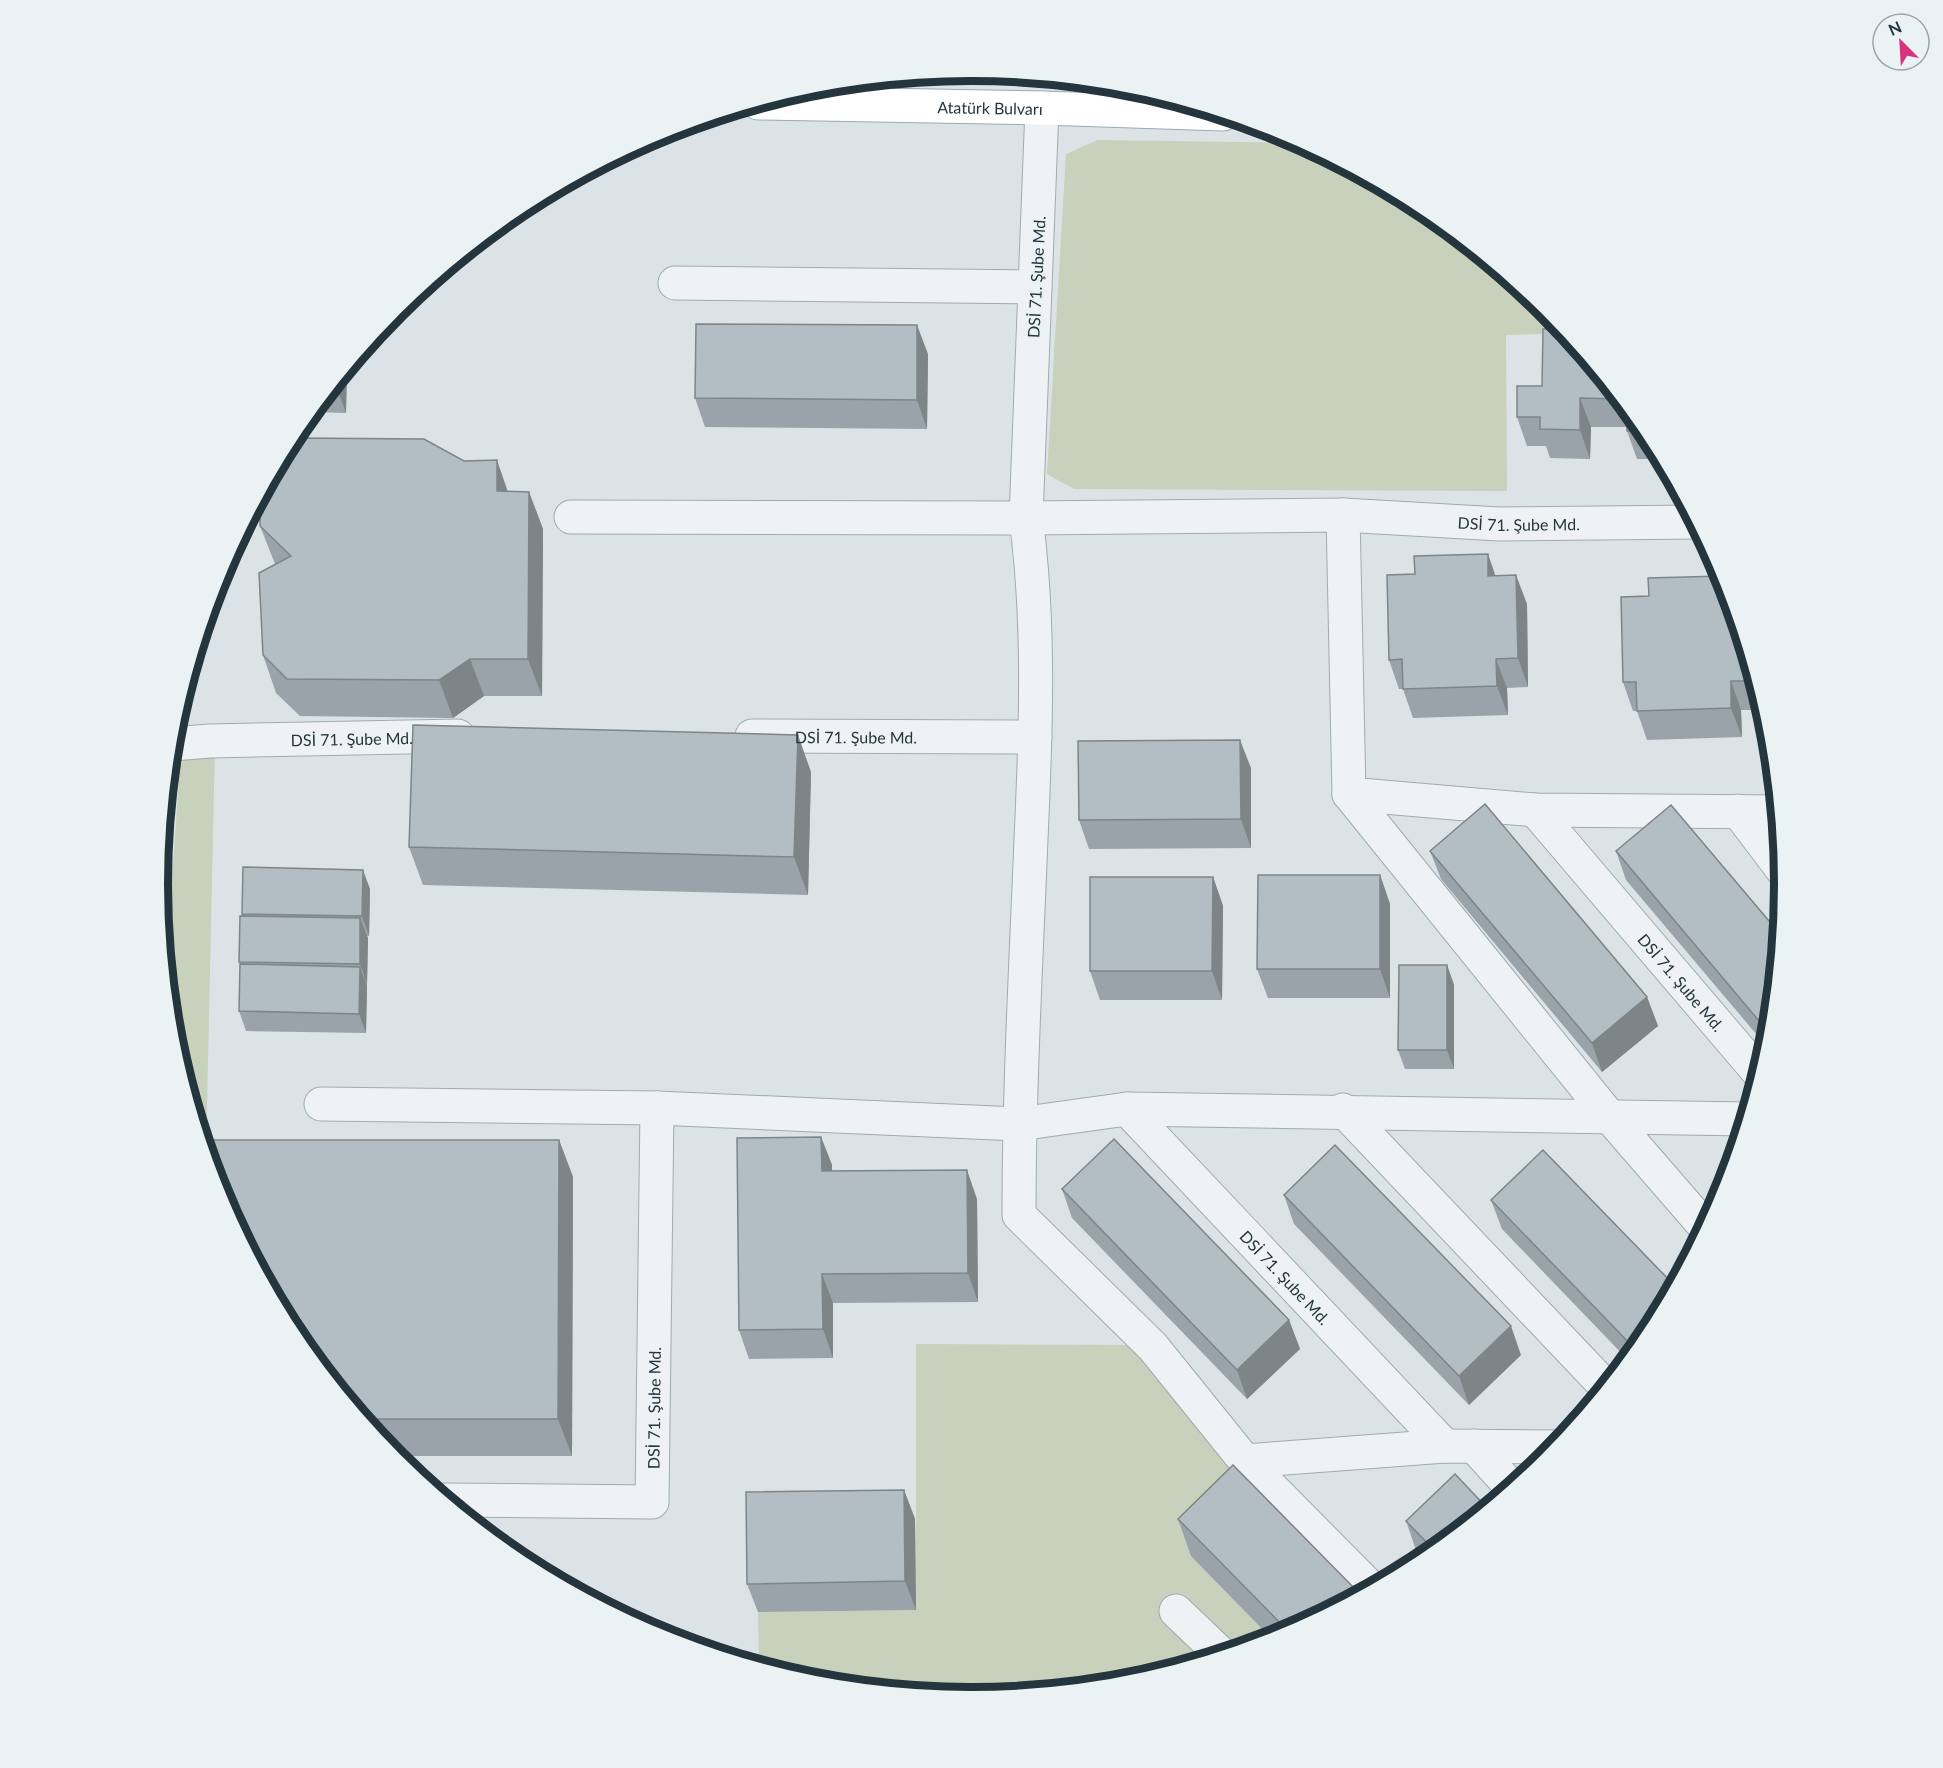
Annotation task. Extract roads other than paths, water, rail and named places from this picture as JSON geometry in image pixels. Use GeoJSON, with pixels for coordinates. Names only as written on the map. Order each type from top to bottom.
{"type":"FeatureCollection","features":[{"type":"Feature","properties":{"kind":"main road","name":"Atatürk Bulvarı"},"geometry":{"type":"LineString","coordinates":[[783,103],[1195,113]]}},
{"type":"Feature","properties":{"kind":"lane","name":"DSİ 71. Şube Md."},"geometry":{"type":"LineString","coordinates":[[1042,108],[1026,518],[1034,574],[1035,738],[1019,1124],[1019,1215],[1153,1347],[1245,1461],[1366,1583]]}},
{"type":"Feature","properties":{"kind":"lane"},"geometry":{"type":"LineString","coordinates":[[675,284],[1035,287]]}},
{"type":"Feature","properties":{"kind":"lane","name":"DSİ 71. Şube Md."},"geometry":{"type":"LineString","coordinates":[[571,517],[1026,518],[1343,515],[1499,524],[1688,522]]}},
{"type":"Feature","properties":{"kind":"lane"},"geometry":{"type":"LineString","coordinates":[[1343,515],[1349,794],[1609,1116],[1700,1221]]}},
{"type":"Feature","properties":{"kind":"lane","name":"DSİ 71. Şube Md."},"geometry":{"type":"LineString","coordinates":[[181,743],[486,735]]}},
{"type":"Feature","properties":{"kind":"lane","name":"DSİ 71. Şube Md."},"geometry":{"type":"LineString","coordinates":[[725,735],[1035,738]]}},
{"type":"Feature","properties":{"kind":"lane"},"geometry":{"type":"LineString","coordinates":[[1349,794],[1535,810],[1771,812]]}},
{"type":"Feature","properties":{"kind":"lane","name":"DSİ 71. Şube Md."},"geometry":{"type":"LineString","coordinates":[[1535,810],[1753,1066]]}},
{"type":"Feature","properties":{"kind":"lane"},"geometry":{"type":"LineString","coordinates":[[1738,811],[1774,858]]}},
{"type":"Feature","properties":{"kind":"lane"},"geometry":{"type":"LineString","coordinates":[[321,1104],[657,1108],[1019,1124],[1127,1109],[1343,1110],[1739,1119]]}},
{"type":"Feature","properties":{"kind":"lane","name":"DSİ 71. Şube Md."},"geometry":{"type":"LineString","coordinates":[[457,1500],[652,1502],[657,1108]]}},
{"type":"Feature","properties":{"kind":"lane","name":"DSİ 71. Şube Md."},"geometry":{"type":"LineString","coordinates":[[1127,1109],[1460,1446],[1506,1483]]}},
{"type":"Feature","properties":{"kind":"lane"},"geometry":{"type":"LineString","coordinates":[[1343,1110],[1601,1382]]}},
{"type":"Feature","properties":{"kind":"lane"},"geometry":{"type":"LineString","coordinates":[[1245,1461],[1460,1446],[1544,1447]]}},
{"type":"Feature","properties":{"kind":"lane"},"geometry":{"type":"LineString","coordinates":[[1176,1611],[1215,1649]]}}]}
